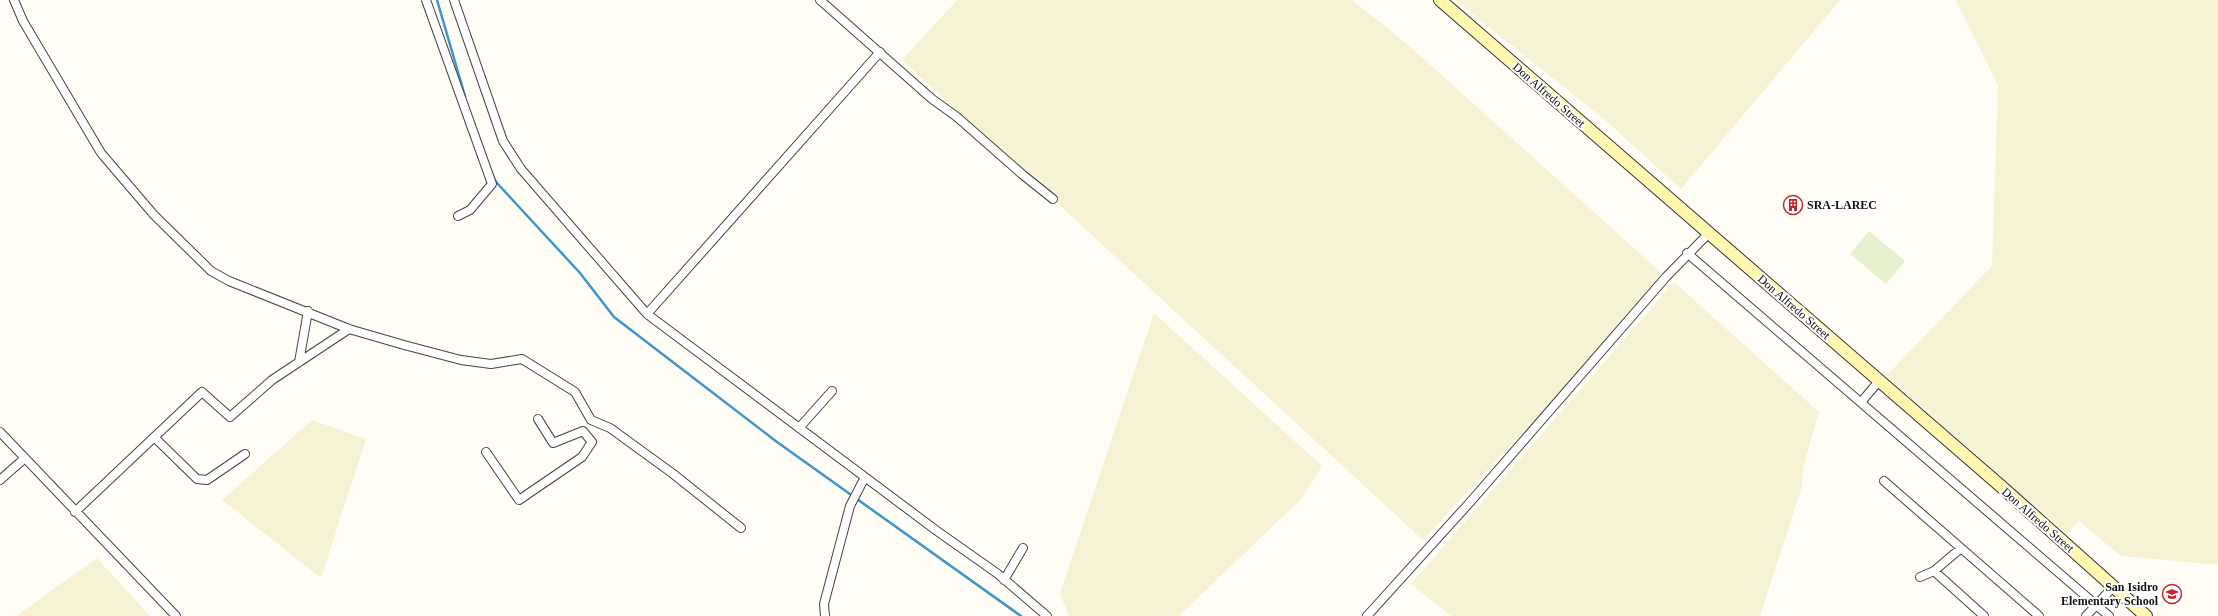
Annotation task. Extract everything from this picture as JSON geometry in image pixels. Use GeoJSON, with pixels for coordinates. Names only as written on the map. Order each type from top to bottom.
{"type":"FeatureCollection","features":[{"type":"Feature","properties":{"kind":"street"},"geometry":{"type":"LineString","coordinates":[[14,0],[23,21],[101,153],[154,215],[211,271],[229,281],[308,311],[349,329],[461,360],[491,364],[522,359],[575,392],[591,420],[610,428],[672,473],[741,528]]}},
{"type":"Feature","properties":{"kind":"street"},"geometry":{"type":"LineString","coordinates":[[426,0],[492,184],[470,210],[458,216]]}},
{"type":"Feature","properties":{"kind":"street"},"geometry":{"type":"LineString","coordinates":[[454,0],[498,126],[510,152],[521,169],[647,314],[799,428],[864,480],[1004,580],[1047,616]]}},
{"type":"Feature","properties":{"kind":"street"},"geometry":{"type":"LineString","coordinates":[[820,0],[932,100],[957,117],[1023,175],[1053,199]]}},
{"type":"Feature","properties":{"kind":"street","name":"Don Alfredo Street"},"geometry":{"type":"LineString","coordinates":[[1440,0],[2114,586],[2146,616]]}},
{"type":"Feature","properties":{"kind":"street"},"geometry":{"type":"LineString","coordinates":[[647,314],[880,52]]}},
{"type":"Feature","properties":{"kind":"street"},"geometry":{"type":"LineString","coordinates":[[1367,616],[1472,500],[1687,253],[1709,233]]}},
{"type":"Feature","properties":{"kind":"street"},"geometry":{"type":"LineString","coordinates":[[1687,253],[1862,401],[2109,616]]}},
{"type":"Feature","properties":{"kind":"street"},"geometry":{"type":"LineString","coordinates":[[298,362],[308,311]]}},
{"type":"Feature","properties":{"kind":"street"},"geometry":{"type":"LineString","coordinates":[[75,512],[202,392],[230,417],[272,380],[349,329]]}},
{"type":"Feature","properties":{"kind":"street"},"geometry":{"type":"LineString","coordinates":[[1862,401],[1879,381]]}},
{"type":"Feature","properties":{"kind":"street"},"geometry":{"type":"LineString","coordinates":[[799,428],[832,390]]}},
{"type":"Feature","properties":{"kind":"street"},"geometry":{"type":"LineString","coordinates":[[486,452],[519,500],[582,457],[592,442],[583,430],[553,443],[538,419]]}},
{"type":"Feature","properties":{"kind":"street"},"geometry":{"type":"LineString","coordinates":[[0,432],[176,616]]}},
{"type":"Feature","properties":{"kind":"street"},"geometry":{"type":"LineString","coordinates":[[154,437],[198,479],[202,481],[207,480],[245,454]]}},
{"type":"Feature","properties":{"kind":"street"},"geometry":{"type":"LineString","coordinates":[[0,480],[25,458]]}},
{"type":"Feature","properties":{"kind":"street"},"geometry":{"type":"LineString","coordinates":[[825,616],[824,604],[850,506],[864,480]]}},
{"type":"Feature","properties":{"kind":"street"},"geometry":{"type":"LineString","coordinates":[[1884,481],[1960,549],[2039,616]]}},
{"type":"Feature","properties":{"kind":"street"},"geometry":{"type":"LineString","coordinates":[[1004,580],[1023,548]]}},
{"type":"Feature","properties":{"kind":"street"},"geometry":{"type":"LineString","coordinates":[[1920,577],[1934,571],[1960,549]]}},
{"type":"Feature","properties":{"kind":"street"},"geometry":{"type":"LineString","coordinates":[[1934,571],[1984,616]]}},
{"type":"Feature","properties":{"kind":"street"},"geometry":{"type":"LineString","coordinates":[[2086,616],[2114,586]]}},
{"type":"Feature","properties":{"kind":"shaded area"},"geometry":{"type":"Polygon","coordinates":[[[957,0],[1352,0],[1407,44],[1666,277],[1423,540],[902,60],[957,0]]]}},
{"type":"Feature","properties":{"kind":"shaded area"},"geometry":{"type":"Polygon","coordinates":[[[1455,0],[1840,0],[1681,189],[1605,120],[1455,0]]]}},
{"type":"Feature","properties":{"kind":"shaded area"},"geometry":{"type":"Polygon","coordinates":[[[1956,0],[2218,0],[2218,565],[2121,556],[2079,521],[2067,534],[1886,376],[1992,266],[1998,85],[1956,0]]]}},
{"type":"Feature","properties":{"kind":"shaded area"},"geometry":{"type":"Polygon","coordinates":[[[1674,282],[1819,412],[1803,468],[1802,486],[1760,616],[1451,616],[1411,584],[1674,282]]]}},
{"type":"Feature","properties":{"kind":"shaded area"},"geometry":{"type":"Polygon","coordinates":[[[1154,313],[1322,466],[1300,500],[1179,616],[1069,616],[1060,594],[1154,313]]]}},
{"type":"Feature","properties":{"kind":"shaded area"},"geometry":{"type":"Polygon","coordinates":[[[312,420],[366,439],[321,578],[222,500],[312,420]]]}},
{"type":"Feature","properties":{"kind":"shaded area"},"geometry":{"type":"Polygon","coordinates":[[[97,558],[150,616],[16,616],[97,558]]]}},
{"type":"Feature","properties":{"kind":"green space"},"geometry":{"type":"Polygon","coordinates":[[[1869,231],[1905,261],[1886,284],[1850,254],[1869,231]]]}},
{"type":"Feature","properties":{"kind":"waterway"},"geometry":{"type":"LineString","coordinates":[[437,0],[465,96]]}},
{"type":"Feature","properties":{"kind":"waterway"},"geometry":{"type":"LineString","coordinates":[[493,176],[496,182],[580,273],[614,317],[777,442],[1021,616]]}},
{"type":"Feature","properties":{"kind":"place","name":"SRA-LAREC"},"geometry":{"type":"Point","coordinates":[1793,205]}},
{"type":"Feature","properties":{"kind":"place","name":"San Isidro Elementary School"},"geometry":{"type":"Point","coordinates":[2172,594]}}]}
